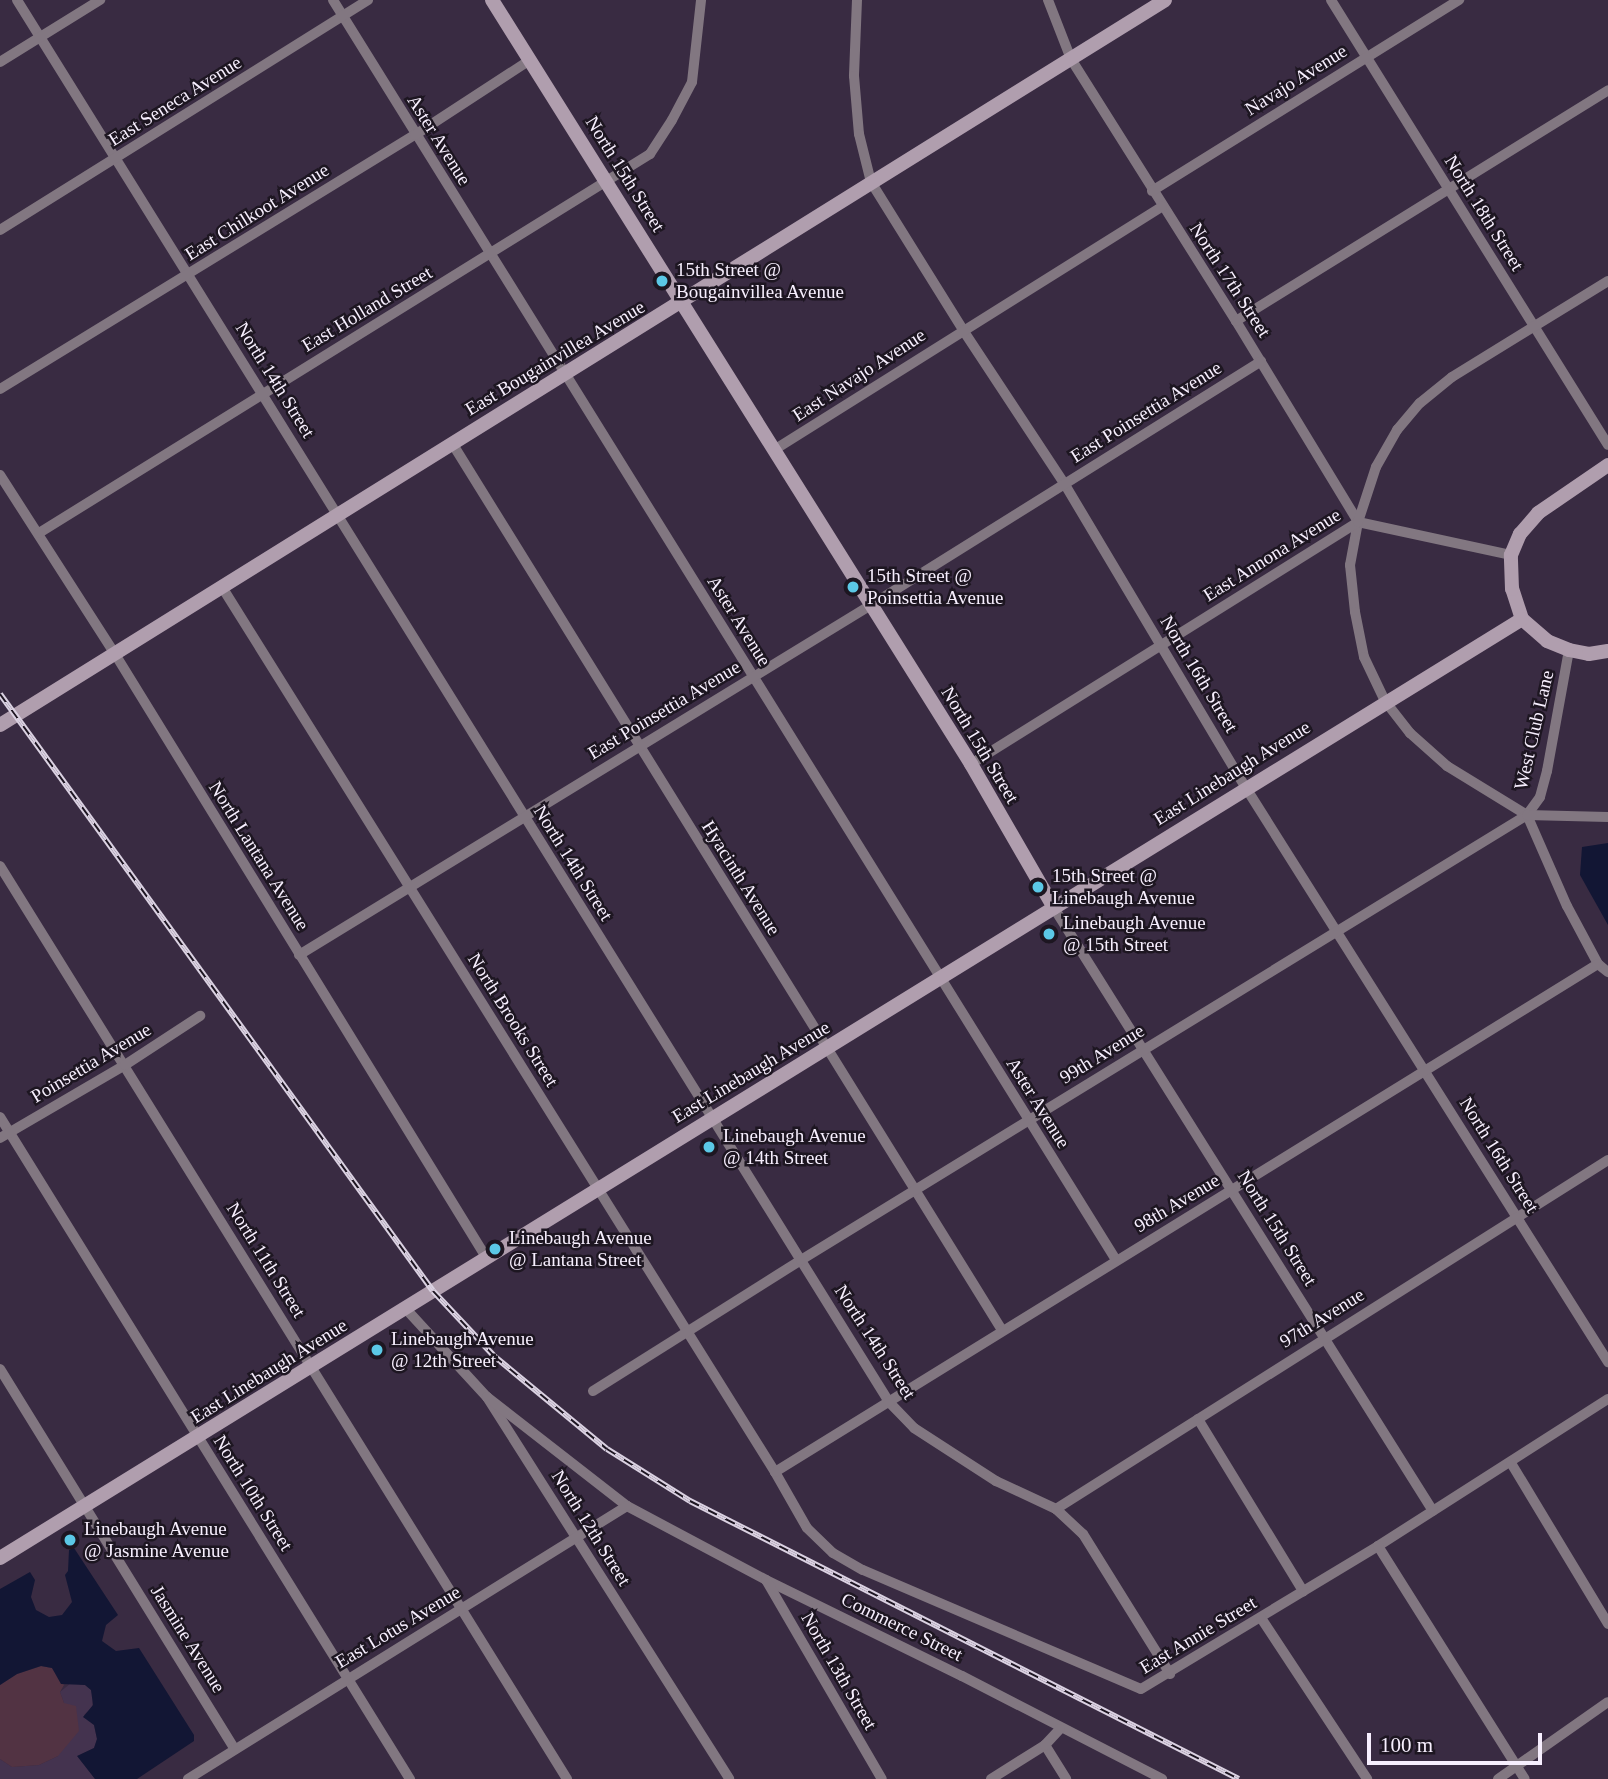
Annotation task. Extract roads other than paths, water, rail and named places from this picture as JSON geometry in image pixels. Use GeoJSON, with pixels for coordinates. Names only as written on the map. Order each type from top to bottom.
{"type":"FeatureCollection","features":[{"type":"Feature","properties":{"kind":"street","name":"North 14th Street"},"geometry":{"type":"LineString","coordinates":[[17,0],[889,1402],[914,1428],[975,1468],[1056,1508],[1083,1534],[1170,1674]]}},
{"type":"Feature","properties":{"kind":"street"},"geometry":{"type":"LineString","coordinates":[[0,62],[100,0]]}},
{"type":"Feature","properties":{"kind":"street","name":"Aster Avenue"},"geometry":{"type":"LineString","coordinates":[[332,0],[1116,1261]]}},
{"type":"Feature","properties":{"kind":"street","name":"East Seneca Avenue"},"geometry":{"type":"LineString","coordinates":[[0,230],[368,0]]}},
{"type":"Feature","properties":{"kind":"street","name":"North 15th Street"},"geometry":{"type":"LineString","coordinates":[[492,0],[971,764],[1054,908],[1230,1191],[1433,1511]]}},
{"type":"Feature","properties":{"kind":"street","name":"East Holland Street"},"geometry":{"type":"LineString","coordinates":[[39,533],[650,153],[672,120],[692,82],[701,0]]}},
{"type":"Feature","properties":{"kind":"street","name":"North 16th Street"},"geometry":{"type":"LineString","coordinates":[[857,0],[854,76],[859,134],[871,182],[963,330],[1064,484],[1245,788],[1608,1362]]}},
{"type":"Feature","properties":{"kind":"street","name":"North 17th Street"},"geometry":{"type":"LineString","coordinates":[[1048,0],[1071,59],[1261,361],[1358,522]]}},
{"type":"Feature","properties":{"kind":"street","name":"East Bougainvillea Avenue"},"geometry":{"type":"LineString","coordinates":[[0,725],[1165,0]]}},
{"type":"Feature","properties":{"kind":"street","name":"North 18th Street"},"geometry":{"type":"LineString","coordinates":[[1331,0],[1608,445]]}},
{"type":"Feature","properties":{"kind":"street","name":"Navajo Avenue"},"geometry":{"type":"LineString","coordinates":[[1152,191],[1459,0]]}},
{"type":"Feature","properties":{"kind":"street","name":"East Chilkoot Avenue"},"geometry":{"type":"LineString","coordinates":[[0,389],[188,276],[530,60]]}},
{"type":"Feature","properties":{"kind":"street"},"geometry":{"type":"LineString","coordinates":[[1236,321],[1608,90]]}},
{"type":"Feature","properties":{"kind":"street"},"geometry":{"type":"LineString","coordinates":[[963,330],[1162,207]]}},
{"type":"Feature","properties":{"kind":"street","name":"East Annona Avenue"},"geometry":{"type":"LineString","coordinates":[[971,764],[1358,522],[1376,467],[1397,430],[1420,403],[1452,377],[1608,281]]}},
{"type":"Feature","properties":{"kind":"street","name":"East Navajo Avenue"},"geometry":{"type":"LineString","coordinates":[[774,450],[963,330]]}},
{"type":"Feature","properties":{"kind":"street","name":"East Poinsettia Avenue"},"geometry":{"type":"LineString","coordinates":[[299,955],[871,605],[1261,361]]}},
{"type":"Feature","properties":{"kind":"street","name":"Hyacinth Avenue"},"geometry":{"type":"LineString","coordinates":[[452,443],[1003,1330]]}},
{"type":"Feature","properties":{"kind":"street"},"geometry":{"type":"LineString","coordinates":[[1608,465],[1538,513],[1521,534],[1511,555],[1512,589],[1522,619],[1547,641],[1569,650],[1589,654],[1608,651]]}},
{"type":"Feature","properties":{"kind":"street","name":"North Lantana Avenue"},"geometry":{"type":"LineString","coordinates":[[0,475],[115,654],[486,1257]]}},
{"type":"Feature","properties":{"kind":"street"},"geometry":{"type":"LineString","coordinates":[[1511,555],[1358,522],[1350,565],[1355,612],[1364,657],[1385,701],[1410,733],[1447,766],[1527,815],[1608,817]]}},
{"type":"Feature","properties":{"kind":"street","name":"North Brooks Street"},"geometry":{"type":"LineString","coordinates":[[222,587],[775,1472]]}},
{"type":"Feature","properties":{"kind":"street","name":"East Linebaugh Avenue"},"geometry":{"type":"LineString","coordinates":[[0,1558],[598,1187],[827,1049],[1385,701],[1522,619]]}},
{"type":"Feature","properties":{"kind":"street","name":"West Club Lane"},"geometry":{"type":"LineString","coordinates":[[1527,815],[1541,797],[1557,728],[1569,650]]}},
{"type":"Feature","properties":{"kind":"street"},"geometry":{"type":"LineString","coordinates":[[1527,815],[1548,867],[1598,964],[1608,972]]}},
{"type":"Feature","properties":{"kind":"street","name":"99th Avenue"},"geometry":{"type":"LineString","coordinates":[[593,1391],[1143,1049],[1527,815]]}},
{"type":"Feature","properties":{"kind":"street","name":"North 11th Street"},"geometry":{"type":"LineString","coordinates":[[0,866],[568,1779]]}},
{"type":"Feature","properties":{"kind":"street","name":"98th Avenue"},"geometry":{"type":"LineString","coordinates":[[775,1472],[1598,964]]}},
{"type":"Feature","properties":{"kind":"street","name":"Poinsettia Avenue"},"geometry":{"type":"LineString","coordinates":[[5,1135],[125,1065],[200,1016]]}},
{"type":"Feature","properties":{"kind":"street","name":"North 10th Street"},"geometry":{"type":"LineString","coordinates":[[0,1117],[5,1135],[198,1437],[410,1779]]}},
{"type":"Feature","properties":{"kind":"street","name":"97th Avenue"},"geometry":{"type":"LineString","coordinates":[[1056,1508],[1608,1160]]}},
{"type":"Feature","properties":{"kind":"street","name":"North 12th Street"},"geometry":{"type":"LineString","coordinates":[[405,1309],[488,1397],[729,1779]]}},
{"type":"Feature","properties":{"kind":"street","name":"Jasmine Avenue"},"geometry":{"type":"LineString","coordinates":[[0,1369],[235,1749]]}},
{"type":"Feature","properties":{"kind":"street","name":"Commerce Street"},"geometry":{"type":"LineString","coordinates":[[488,1397],[627,1506],[766,1580],[962,1676],[1162,1779]]}},
{"type":"Feature","properties":{"kind":"street","name":"East Annie Street"},"geometry":{"type":"LineString","coordinates":[[775,1472],[807,1528],[834,1553],[863,1570],[1141,1689],[1170,1674],[1378,1546],[1608,1399]]}},
{"type":"Feature","properties":{"kind":"street"},"geometry":{"type":"LineString","coordinates":[[1198,1419],[1303,1591]]}},
{"type":"Feature","properties":{"kind":"street"},"geometry":{"type":"LineString","coordinates":[[1511,1463],[1608,1624]]}},
{"type":"Feature","properties":{"kind":"street","name":"East Lotus Avenue"},"geometry":{"type":"LineString","coordinates":[[188,1779],[627,1506]]}},
{"type":"Feature","properties":{"kind":"street"},"geometry":{"type":"LineString","coordinates":[[1378,1546],[1525,1779]]}},
{"type":"Feature","properties":{"kind":"street","name":"North 13th Street"},"geometry":{"type":"LineString","coordinates":[[766,1580],[882,1779]]}},
{"type":"Feature","properties":{"kind":"street"},"geometry":{"type":"LineString","coordinates":[[1261,1618],[1367,1779]]}},
{"type":"Feature","properties":{"kind":"street"},"geometry":{"type":"LineString","coordinates":[[1498,1779],[1608,1702]]}},
{"type":"Feature","properties":{"kind":"street"},"geometry":{"type":"LineString","coordinates":[[991,1779],[1045,1745],[1060,1728]]}},
{"type":"Feature","properties":{"kind":"street"},"geometry":{"type":"LineString","coordinates":[[1045,1745],[1066,1779]]}},
{"type":"Feature","properties":{"kind":"water"},"geometry":{"type":"Polygon","coordinates":[[[1608,843],[1608,925],[1580,875],[1582,847],[1608,843]]]}},
{"type":"Feature","properties":{"kind":"water"},"geometry":{"type":"Polygon","coordinates":[[[74,1548],[118,1615],[106,1625],[102,1641],[116,1651],[139,1648],[194,1735],[194,1741],[137,1779],[95,1779],[77,1756],[94,1748],[97,1739],[94,1725],[83,1717],[93,1705],[91,1690],[85,1685],[61,1684],[52,1668],[41,1666],[17,1674],[0,1685],[0,1589],[30,1572],[35,1580],[31,1597],[36,1610],[49,1617],[62,1615],[72,1602],[65,1575],[68,1571],[69,1550],[74,1548]]]}},
{"type":"Feature","properties":{"kind":"railway"},"geometry":{"type":"LineString","coordinates":[[0,694],[433,1291],[494,1356],[607,1449],[690,1501],[1239,1779]]}},
{"type":"Feature","properties":{"kind":"place","name":"15th Street @ Bougainvillea Avenue"},"geometry":{"type":"Point","coordinates":[662,281]}},
{"type":"Feature","properties":{"kind":"place","name":"15th Street @ Poinsettia Avenue"},"geometry":{"type":"Point","coordinates":[853,587]}},
{"type":"Feature","properties":{"kind":"place","name":"15th Street @ Linebaugh Avenue"},"geometry":{"type":"Point","coordinates":[1038,887]}},
{"type":"Feature","properties":{"kind":"place","name":"Linebaugh Avenue @ 15th Street"},"geometry":{"type":"Point","coordinates":[1049,934]}},
{"type":"Feature","properties":{"kind":"place","name":"Linebaugh Avenue @ 14th Street"},"geometry":{"type":"Point","coordinates":[709,1147]}},
{"type":"Feature","properties":{"kind":"place","name":"Linebaugh Avenue @ Lantana Street"},"geometry":{"type":"Point","coordinates":[495,1249]}},
{"type":"Feature","properties":{"kind":"place","name":"Linebaugh Avenue @ 12th Street"},"geometry":{"type":"Point","coordinates":[377,1350]}},
{"type":"Feature","properties":{"kind":"place","name":"Linebaugh Avenue @ Jasmine Avenue"},"geometry":{"type":"Point","coordinates":[70,1540]}}]}
